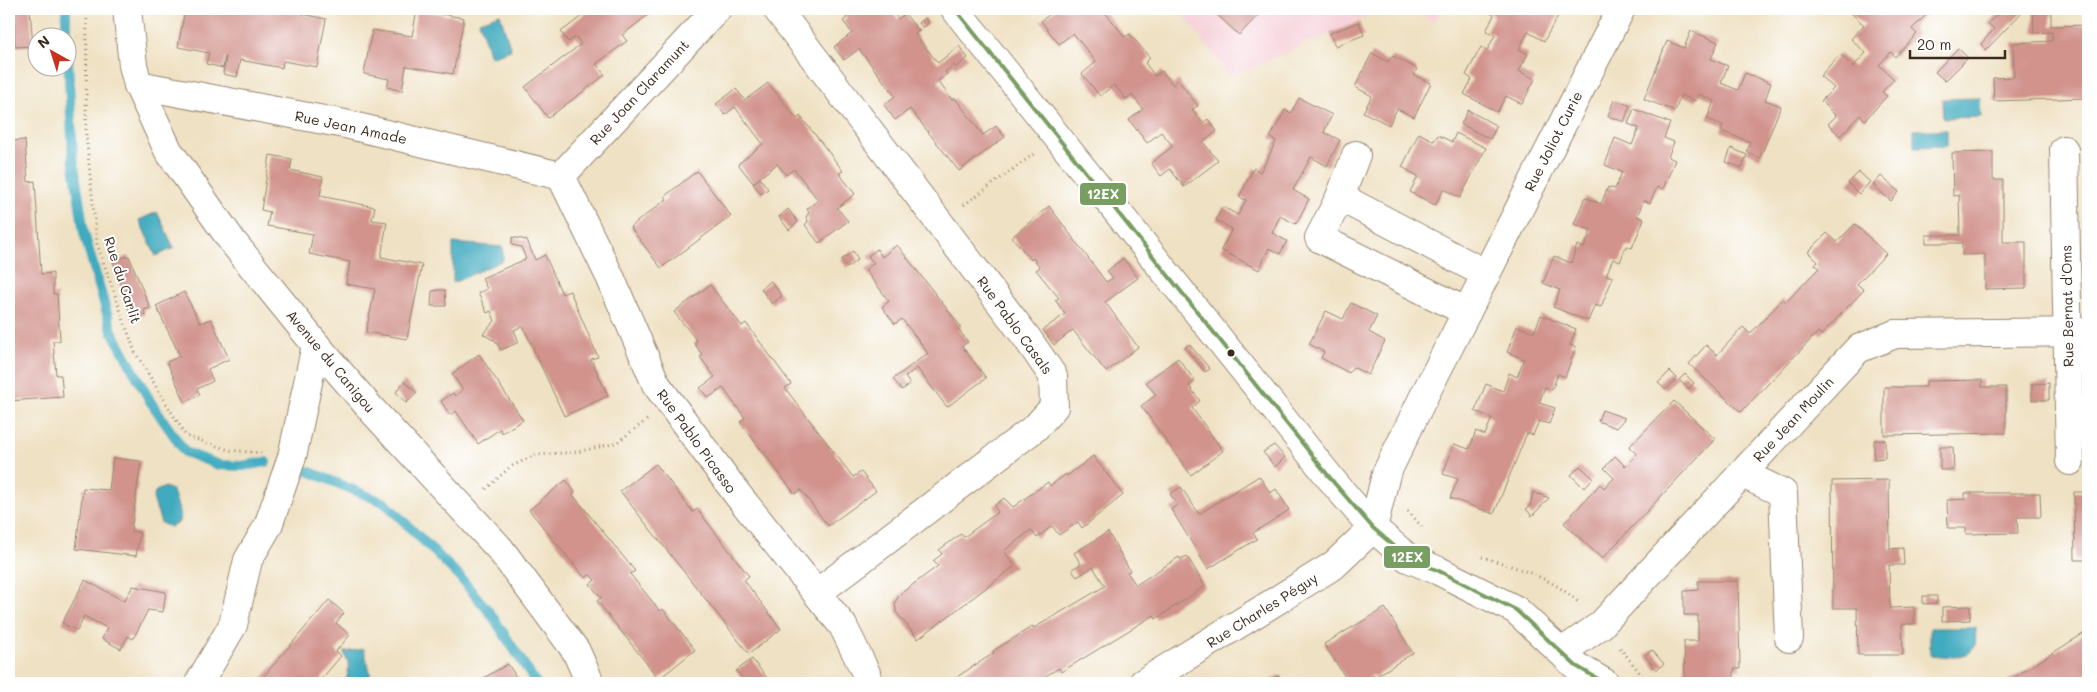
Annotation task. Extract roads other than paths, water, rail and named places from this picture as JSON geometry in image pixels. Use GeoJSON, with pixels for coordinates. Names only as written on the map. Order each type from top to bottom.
{"type":"FeatureCollection","features":[{"type":"Feature","properties":{"kind":"street","name":"Avenue du Canigou"},"geometry":{"type":"LineString","coordinates":[[127,9],[133,65],[138,85],[168,150],[232,241],[316,345],[500,549],[576,650],[590,683]]}},
{"type":"Feature","properties":{"kind":"street","name":"Rue Joan Claramunt"},"geometry":{"type":"LineString","coordinates":[[562,176],[717,9]]}},
{"type":"Feature","properties":{"kind":"street","name":"Rue Pablo Casals"},"geometry":{"type":"LineString","coordinates":[[777,9],[1027,338],[1053,376],[1054,407],[1036,427],[817,593]]}},
{"type":"Feature","properties":{"kind":"street"},"geometry":{"type":"LineString","coordinates":[[955,9],[1334,484],[1373,528],[1408,558],[1439,571],[1516,610],[1573,667],[1605,683]]}},
{"type":"Feature","properties":{"kind":"street","name":"Rue Joliot Curie"},"geometry":{"type":"LineString","coordinates":[[1373,528],[1386,474],[1621,9]]}},
{"type":"Feature","properties":{"kind":"street","name":"Rue Jean Amade"},"geometry":{"type":"LineString","coordinates":[[138,85],[344,124],[562,176]]}},
{"type":"Feature","properties":{"kind":"street","name":"Rue Bernat d'Oms"},"geometry":{"type":"LineString","coordinates":[[2064,150],[2078,332],[2070,461]]}},
{"type":"Feature","properties":{"kind":"street"},"geometry":{"type":"LineString","coordinates":[[1356,154],[1340,197],[1319,238],[1467,312]]}},
{"type":"Feature","properties":{"kind":"street","name":"Rue Pablo Picasso"},"geometry":{"type":"LineString","coordinates":[[562,176],[611,279],[656,384],[736,494],[843,626],[866,673],[868,683]]}},
{"type":"Feature","properties":{"kind":"street"},"geometry":{"type":"LineString","coordinates":[[1340,197],[1486,274]]}},
{"type":"Feature","properties":{"kind":"street","name":"Rue Jean Moulin"},"geometry":{"type":"LineString","coordinates":[[1573,667],[1601,625],[1858,349],[1895,334],[2078,332]]}},
{"type":"Feature","properties":{"kind":"street"},"geometry":{"type":"LineString","coordinates":[[199,683],[233,625],[248,560],[268,526],[292,457],[316,345]]}},
{"type":"Feature","properties":{"kind":"street"},"geometry":{"type":"LineString","coordinates":[[1743,474],[1783,492],[1789,638]]}},
{"type":"Feature","properties":{"kind":"street","name":"Rue Charles Péguy"},"geometry":{"type":"LineString","coordinates":[[1143,683],[1334,565],[1373,528]]}},
{"type":"Feature","properties":{"kind":"water"},"geometry":{"type":"Polygon","coordinates":[[[500,14],[511,50],[490,57],[479,21],[500,14]]]}},
{"type":"Feature","properties":{"kind":"water"},"geometry":{"type":"Polygon","coordinates":[[[1980,98],[1981,117],[1943,118],[1942,99],[1980,98]]]}},
{"type":"Feature","properties":{"kind":"water"},"geometry":{"type":"Polygon","coordinates":[[[1914,130],[1947,130],[1947,146],[1914,147],[1914,130]]]}},
{"type":"Feature","properties":{"kind":"water"},"geometry":{"type":"Polygon","coordinates":[[[157,212],[174,248],[156,256],[139,220],[157,212]]]}},
{"type":"Feature","properties":{"kind":"water"},"geometry":{"type":"Polygon","coordinates":[[[453,243],[503,247],[503,260],[453,283],[453,243]]]}},
{"type":"Feature","properties":{"kind":"water"},"geometry":{"type":"Polygon","coordinates":[[[165,487],[173,491],[181,516],[178,523],[170,527],[161,523],[153,498],[156,491],[165,487]]]}},
{"type":"Feature","properties":{"kind":"water"},"geometry":{"type":"Polygon","coordinates":[[[1930,628],[1976,628],[1975,647],[1967,655],[1955,657],[1930,655],[1930,628]]]}},
{"type":"Feature","properties":{"kind":"water"},"geometry":{"type":"Polygon","coordinates":[[[364,649],[372,681],[370,683],[346,683],[349,665],[344,652],[364,649]]]}},
{"type":"Feature","properties":{"kind":"waterway"},"geometry":{"type":"LineString","coordinates":[[66,9],[66,28]]}},
{"type":"Feature","properties":{"kind":"waterway"},"geometry":{"type":"LineString","coordinates":[[69,78],[73,158],[84,233],[112,331],[150,401],[185,452],[219,465],[242,466],[266,462]]}},
{"type":"Feature","properties":{"kind":"waterway"},"geometry":{"type":"LineString","coordinates":[[308,471],[385,503],[459,576],[491,614],[536,683]]}}]}
